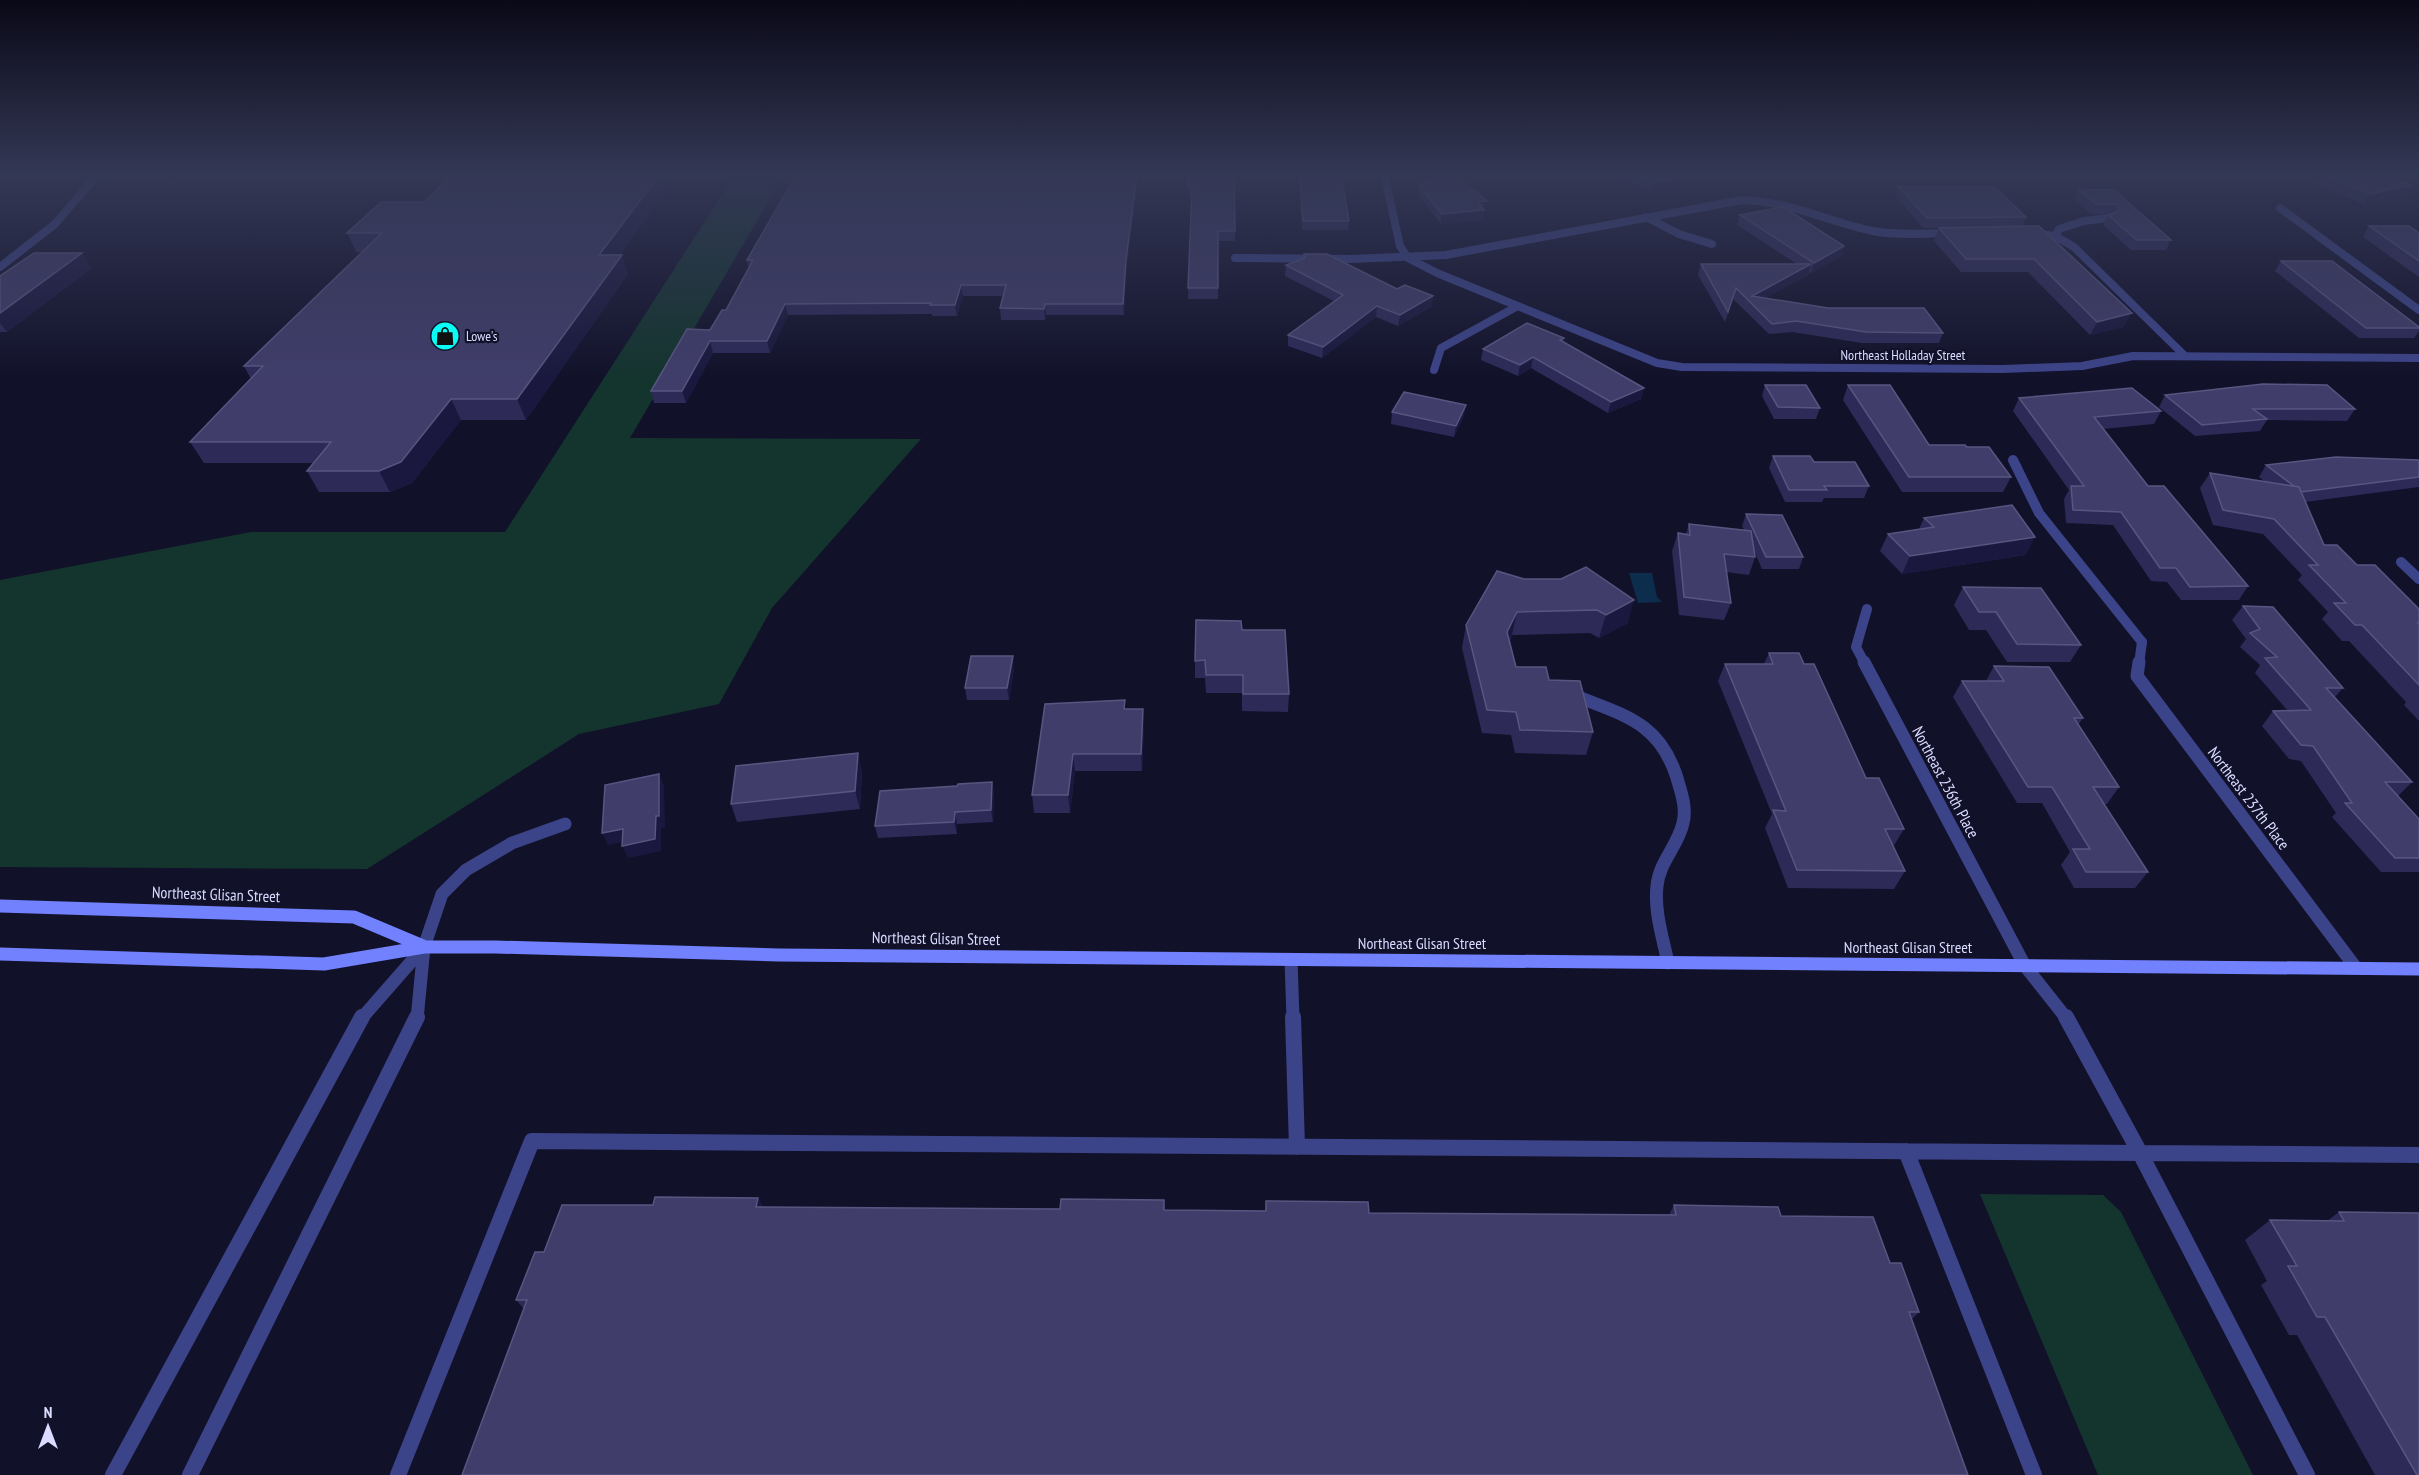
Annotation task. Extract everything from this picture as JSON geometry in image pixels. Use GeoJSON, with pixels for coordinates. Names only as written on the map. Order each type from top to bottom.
{"type":"FeatureCollection","features":[{"type":"Feature","properties":{"kind":"main road","name":"Northeast Glisan Street"},"geometry":{"type":"LineString","coordinates":[[0,906],[354,917],[424,947]]}},
{"type":"Feature","properties":{"kind":"main road","name":"Northeast Glisan Street"},"geometry":{"type":"LineString","coordinates":[[0,954],[324,964],[424,947],[779,955],[2419,969]]}},
{"type":"Feature","properties":{"kind":"street"},"geometry":{"type":"LineString","coordinates":[[0,267],[36,242]]}},
{"type":"Feature","properties":{"kind":"street"},"geometry":{"type":"LineString","coordinates":[[1399,242],[1408,258]]}},
{"type":"Feature","properties":{"kind":"street"},"geometry":{"type":"LineString","coordinates":[[1235,258],[1408,258],[1446,255],[1515,242]]}},
{"type":"Feature","properties":{"kind":"street"},"geometry":{"type":"LineString","coordinates":[[1705,242],[1712,244]]}},
{"type":"Feature","properties":{"kind":"street"},"geometry":{"type":"LineString","coordinates":[[2065,242],[2074,247],[2185,356]]}},
{"type":"Feature","properties":{"kind":"street"},"geometry":{"type":"LineString","coordinates":[[2326,242],[2419,310]]}},
{"type":"Feature","properties":{"kind":"street","name":"Northeast Holladay Street"},"geometry":{"type":"LineString","coordinates":[[1408,258],[1437,273],[1628,352],[1657,363],[1682,367],[2048,368],[2133,356],[2419,358]]}},
{"type":"Feature","properties":{"kind":"street"},"geometry":{"type":"LineString","coordinates":[[1434,370],[1442,348],[1516,306]]}},
{"type":"Feature","properties":{"kind":"street","name":"Northeast 237th Place"},"geometry":{"type":"LineString","coordinates":[[2013,460],[2039,513],[2142,642],[2137,676],[2356,968]]}},
{"type":"Feature","properties":{"kind":"street"},"geometry":{"type":"LineString","coordinates":[[2401,562],[2419,579]]}},
{"type":"Feature","properties":{"kind":"street","name":"Northeast 236th Place"},"geometry":{"type":"LineString","coordinates":[[1866,609],[1856,647],[2025,966],[2066,1017],[2140,1153],[2307,1475]]}},
{"type":"Feature","properties":{"kind":"street"},"geometry":{"type":"LineString","coordinates":[[1563,690],[1628,715],[1660,738],[1675,768],[1683,803],[1684,824],[1660,865],[1656,896],[1668,963]]}},
{"type":"Feature","properties":{"kind":"street"},"geometry":{"type":"LineString","coordinates":[[190,1475],[417,1022],[424,947],[442,894],[466,870],[512,843],[565,824]]}},
{"type":"Feature","properties":{"kind":"street"},"geometry":{"type":"LineString","coordinates":[[113,1475],[359,1021],[424,947]]}},
{"type":"Feature","properties":{"kind":"street"},"geometry":{"type":"LineString","coordinates":[[1291,960],[1297,1147]]}},
{"type":"Feature","properties":{"kind":"street"},"geometry":{"type":"LineString","coordinates":[[398,1475],[532,1141],[2419,1155]]}},
{"type":"Feature","properties":{"kind":"street"},"geometry":{"type":"LineString","coordinates":[[1906,1151],[2034,1475]]}},
{"type":"Feature","properties":{"kind":"green space"},"geometry":{"type":"Polygon","coordinates":[[[692,242],[745,242],[630,438],[921,439],[772,608],[719,704],[579,734],[367,869],[0,867],[0,580],[251,532],[505,532],[692,242]]]}},
{"type":"Feature","properties":{"kind":"green space"},"geometry":{"type":"Polygon","coordinates":[[[1980,1194],[2103,1195],[2121,1212],[2253,1475],[2098,1475],[1980,1194]]]}},
{"type":"Feature","properties":{"kind":"water"},"geometry":{"type":"Polygon","coordinates":[[[1629,573],[1652,573],[1657,597],[1662,602],[1638,603],[1629,573]]]}},
{"type":"Feature","properties":{"kind":"building","name":"Lowe's"},"geometry":{"type":"Polygon","coordinates":[[[373,242],[609,242],[599,255],[622,255],[517,399],[451,399],[401,462],[379,471],[307,471],[331,442],[190,442],[263,366],[244,366],[373,242]]]}},
{"type":"Feature","properties":{"kind":"building"},"geometry":{"type":"Polygon","coordinates":[[[757,242],[1128,242],[1123,304],[1045,304],[1044,309],[1000,308],[1006,285],[961,285],[955,305],[930,305],[931,303],[785,304],[767,341],[710,341],[682,391],[651,391],[687,329],[710,330],[722,310],[726,310],[753,260],[747,260],[757,242]]]}},
{"type":"Feature","properties":{"kind":"building"},"geometry":{"type":"Polygon","coordinates":[[[1190,242],[1218,242],[1218,288],[1188,288],[1190,242]]]}},
{"type":"Feature","properties":{"kind":"building"},"geometry":{"type":"Polygon","coordinates":[[[1781,242],[1837,242],[1844,246],[1814,263],[1781,242]]]}},
{"type":"Feature","properties":{"kind":"building"},"geometry":{"type":"Polygon","coordinates":[[[1951,242],[2056,242],[2132,313],[2097,322],[2034,259],[1966,259],[1951,242]]]}},
{"type":"Feature","properties":{"kind":"building"},"geometry":{"type":"Polygon","coordinates":[[[2392,242],[2419,242],[2419,261],[2392,242]]]}},
{"type":"Feature","properties":{"kind":"building"},"geometry":{"type":"Polygon","coordinates":[[[34,253],[82,253],[0,313],[0,276],[34,253]]]}},
{"type":"Feature","properties":{"kind":"building"},"geometry":{"type":"Polygon","coordinates":[[[1304,254],[1327,254],[1397,289],[1405,285],[1433,296],[1400,315],[1377,306],[1323,347],[1288,335],[1343,295],[1286,265],[1305,258],[1304,254]]]}},
{"type":"Feature","properties":{"kind":"building"},"geometry":{"type":"Polygon","coordinates":[[[2281,261],[2332,261],[2419,328],[2366,328],[2281,261]]]}},
{"type":"Feature","properties":{"kind":"building"},"geometry":{"type":"Polygon","coordinates":[[[1701,264],[1811,264],[1752,296],[1828,308],[1924,308],[1943,333],[1866,332],[1796,321],[1772,324],[1736,288],[1728,312],[1701,264]]]}},
{"type":"Feature","properties":{"kind":"building"},"geometry":{"type":"Polygon","coordinates":[[[1527,323],[1564,338],[1560,340],[1644,388],[1611,402],[1533,357],[1520,365],[1483,349],[1527,323]]]}},
{"type":"Feature","properties":{"kind":"building"},"geometry":{"type":"Polygon","coordinates":[[[2263,384],[2327,385],[2355,409],[2253,409],[2267,419],[2202,425],[2165,395],[2263,384]]]}},
{"type":"Feature","properties":{"kind":"building"},"geometry":{"type":"Polygon","coordinates":[[[1765,385],[1806,385],[1820,408],[1778,407],[1765,385]]]}},
{"type":"Feature","properties":{"kind":"building"},"geometry":{"type":"Polygon","coordinates":[[[1848,385],[1890,385],[1929,445],[1989,447],[2011,477],[1909,477],[1848,385]]]}},
{"type":"Feature","properties":{"kind":"building"},"geometry":{"type":"Polygon","coordinates":[[[2132,388],[2161,411],[2094,417],[2148,486],[2164,486],[2248,586],[2190,587],[2176,568],[2160,568],[2121,512],[2073,510],[2071,486],[2084,486],[2019,398],[2132,388]]]}},
{"type":"Feature","properties":{"kind":"building"},"geometry":{"type":"Polygon","coordinates":[[[1404,392],[1466,405],[1456,426],[1392,412],[1404,392]]]}},
{"type":"Feature","properties":{"kind":"building"},"geometry":{"type":"Polygon","coordinates":[[[1773,456],[1810,456],[1814,462],[1855,462],[1869,486],[1824,486],[1827,490],[1789,490],[1773,456]]]}},
{"type":"Feature","properties":{"kind":"building"},"geometry":{"type":"Polygon","coordinates":[[[2336,457],[2419,460],[2419,477],[2301,492],[2299,487],[2294,486],[2266,465],[2336,457]]]}},
{"type":"Feature","properties":{"kind":"building"},"geometry":{"type":"Polygon","coordinates":[[[2210,473],[2299,487],[2324,545],[2337,545],[2357,565],[2375,565],[2419,609],[2419,685],[2362,625],[2355,625],[2334,603],[2346,603],[2309,565],[2318,565],[2274,519],[2223,510],[2210,473]]]}},
{"type":"Feature","properties":{"kind":"building"},"geometry":{"type":"Polygon","coordinates":[[[2012,505],[2035,537],[1910,556],[1888,534],[1934,527],[1924,518],[2012,505]]]}},
{"type":"Feature","properties":{"kind":"building"},"geometry":{"type":"Polygon","coordinates":[[[1746,514],[1782,515],[1803,557],[1766,557],[1746,514]]]}},
{"type":"Feature","properties":{"kind":"building"},"geometry":{"type":"Polygon","coordinates":[[[1689,524],[1751,531],[1755,557],[1724,554],[1731,603],[1684,597],[1678,533],[1690,535],[1689,524]]]}},
{"type":"Feature","properties":{"kind":"building"},"geometry":{"type":"Polygon","coordinates":[[[1586,567],[1634,600],[1606,615],[1597,610],[1517,612],[1507,632],[1516,667],[1546,667],[1549,680],[1580,681],[1593,732],[1520,730],[1516,712],[1487,710],[1466,625],[1497,571],[1524,579],[1561,579],[1586,567]]]}},
{"type":"Feature","properties":{"kind":"building"},"geometry":{"type":"Polygon","coordinates":[[[1963,587],[2041,588],[2081,645],[2017,644],[1996,612],[1979,612],[1963,587]]]}},
{"type":"Feature","properties":{"kind":"building"},"geometry":{"type":"Polygon","coordinates":[[[2243,606],[2273,607],[2343,688],[2326,688],[2412,782],[2385,782],[2419,819],[2419,858],[2395,858],[2345,803],[2352,803],[2313,746],[2301,745],[2273,711],[2311,710],[2265,658],[2277,657],[2250,633],[2260,629],[2243,606]]]}},
{"type":"Feature","properties":{"kind":"building"},"geometry":{"type":"Polygon","coordinates":[[[1196,620],[1241,621],[1242,630],[1285,630],[1289,694],[1243,694],[1243,675],[1206,675],[1205,660],[1195,661],[1196,620]]]}},
{"type":"Feature","properties":{"kind":"building"},"geometry":{"type":"Polygon","coordinates":[[[1769,653],[1799,653],[1804,664],[1814,664],[1866,778],[1879,778],[1904,829],[1885,829],[1905,871],[1797,870],[1773,810],[1786,811],[1725,664],[1773,664],[1769,653]]]}},
{"type":"Feature","properties":{"kind":"building"},"geometry":{"type":"Polygon","coordinates":[[[971,656],[1013,656],[1007,688],[965,688],[971,656]]]}},
{"type":"Feature","properties":{"kind":"building"},"geometry":{"type":"Polygon","coordinates":[[[1994,666],[2049,667],[2083,718],[2074,718],[2119,787],[2093,787],[2148,872],[2086,872],[2073,849],[2090,849],[2052,787],[2028,787],[1962,681],[2004,681],[1994,666]]]}},
{"type":"Feature","properties":{"kind":"building"},"geometry":{"type":"Polygon","coordinates":[[[1125,700],[1124,709],[1143,709],[1141,754],[1073,754],[1068,795],[1032,795],[1045,704],[1125,700]]]}},
{"type":"Feature","properties":{"kind":"building"},"geometry":{"type":"Polygon","coordinates":[[[858,753],[855,791],[731,804],[736,766],[858,753]]]}},
{"type":"Feature","properties":{"kind":"building"},"geometry":{"type":"Polygon","coordinates":[[[659,774],[659,816],[656,816],[655,839],[622,846],[623,829],[602,833],[605,785],[659,774]]]}},
{"type":"Feature","properties":{"kind":"building"},"geometry":{"type":"Polygon","coordinates":[[[992,782],[991,810],[955,812],[954,822],[875,826],[880,791],[992,782]]]}},
{"type":"Feature","properties":{"kind":"building"},"geometry":{"type":"Polygon","coordinates":[[[655,1197],[758,1198],[756,1207],[1060,1209],[1061,1199],[1164,1200],[1164,1210],[1266,1211],[1266,1201],[1368,1202],[1369,1213],[1676,1215],[1674,1205],[1778,1207],[1781,1216],[1873,1217],[1890,1263],[1901,1263],[1919,1312],[1909,1312],[1968,1475],[462,1475],[527,1300],[516,1300],[535,1252],[544,1252],[562,1205],[653,1205],[655,1197]]]}},
{"type":"Feature","properties":{"kind":"building"},"geometry":{"type":"Polygon","coordinates":[[[2339,1212],[2419,1213],[2419,1475],[2325,1317],[2317,1317],[2288,1266],[2297,1266],[2270,1220],[2344,1221],[2339,1212]]]}},
{"type":"Feature","properties":{"kind":"place","name":"Lowe's"},"geometry":{"type":"Point","coordinates":[445,336]}}]}
